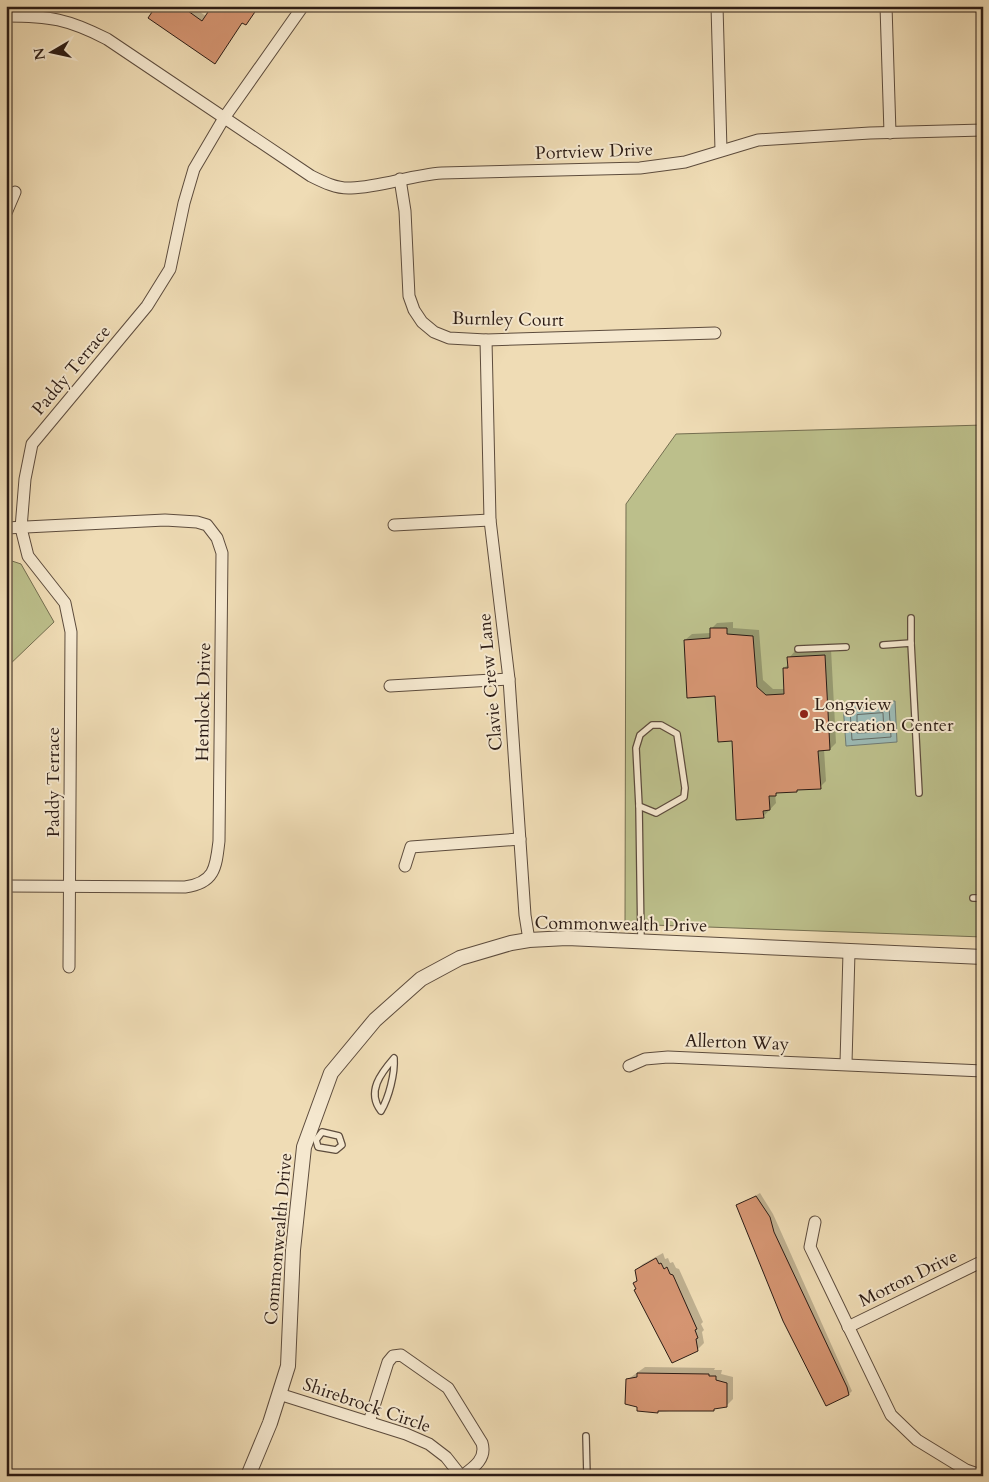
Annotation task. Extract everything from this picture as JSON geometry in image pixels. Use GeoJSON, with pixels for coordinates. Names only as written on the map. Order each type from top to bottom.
{"type":"FeatureCollection","features":[{"type":"Feature","properties":{"kind":"street","name":"Paddy Terrace"},"geometry":{"type":"LineString","coordinates":[[69,967],[71,632],[66,603],[28,556],[21,528],[25,479],[32,444],[147,306],[170,269],[184,203],[194,169],[224,118],[303,6]]}},
{"type":"Feature","properties":{"kind":"street"},"geometry":{"type":"LineString","coordinates":[[717,6],[721,150]]}},
{"type":"Feature","properties":{"kind":"street"},"geometry":{"type":"LineString","coordinates":[[886,6],[890,133]]}},
{"type":"Feature","properties":{"kind":"street","name":"Portview Drive"},"geometry":{"type":"LineString","coordinates":[[6,16],[65,20],[85,28],[107,39],[311,176],[330,185],[350,188],[400,180],[420,174],[640,168],[686,162],[758,140],[983,130]]}},
{"type":"Feature","properties":{"kind":"street","name":"Burnley Court"},"geometry":{"type":"LineString","coordinates":[[400,180],[405,211],[409,296],[414,310],[422,322],[434,332],[449,338],[486,340],[715,333]]}},
{"type":"Feature","properties":{"kind":"street"},"geometry":{"type":"LineString","coordinates":[[6,213],[15,192]]}},
{"type":"Feature","properties":{"kind":"street","name":"Clavie Crew Lane"},"geometry":{"type":"LineString","coordinates":[[486,340],[490,520],[510,679],[520,840],[529,940]]}},
{"type":"Feature","properties":{"kind":"street","name":"Hemlock Drive"},"geometry":{"type":"LineString","coordinates":[[6,528],[166,520],[197,522],[207,525],[217,538],[222,553],[219,841],[216,867],[199,885],[186,888],[6,886]]}},
{"type":"Feature","properties":{"kind":"street"},"geometry":{"type":"LineString","coordinates":[[394,525],[490,520]]}},
{"type":"Feature","properties":{"kind":"street"},"geometry":{"type":"LineString","coordinates":[[390,686],[510,679]]}},
{"type":"Feature","properties":{"kind":"street"},"geometry":{"type":"LineString","coordinates":[[404,866],[410,848],[520,840]]}},
{"type":"Feature","properties":{"kind":"street","name":"Commonwealth Drive"},"geometry":{"type":"LineString","coordinates":[[248,1476],[270,1423],[288,1366],[293,1250],[304,1147],[312,1139],[331,1073],[375,1020],[421,979],[460,958],[529,940],[567,938],[983,957]]}},
{"type":"Feature","properties":{"kind":"street"},"geometry":{"type":"LineString","coordinates":[[846,1063],[849,952]]}},
{"type":"Feature","properties":{"kind":"street","name":"Allerton Way"},"geometry":{"type":"LineString","coordinates":[[629,1066],[645,1059],[668,1057],[983,1070]]}},
{"type":"Feature","properties":{"kind":"street"},"geometry":{"type":"LineString","coordinates":[[815,1222],[810,1247],[891,1415],[916,1440],[966,1470],[983,1476]]}},
{"type":"Feature","properties":{"kind":"street","name":"Morton Drive"},"geometry":{"type":"LineString","coordinates":[[848,1327],[983,1260]]}},
{"type":"Feature","properties":{"kind":"street"},"geometry":{"type":"LineString","coordinates":[[369,1422],[388,1362],[393,1356],[401,1354],[448,1388],[482,1443],[484,1450],[480,1460],[461,1476]]}},
{"type":"Feature","properties":{"kind":"street","name":"Shirebrock Circle"},"geometry":{"type":"LineString","coordinates":[[279,1394],[369,1422],[429,1444],[446,1457],[461,1476]]}},
{"type":"Feature","properties":{"kind":"lane"},"geometry":{"type":"LineString","coordinates":[[910,618],[919,793]]}},
{"type":"Feature","properties":{"kind":"lane"},"geometry":{"type":"LineString","coordinates":[[883,645],[911,643]]}},
{"type":"Feature","properties":{"kind":"lane"},"geometry":{"type":"LineString","coordinates":[[798,649],[846,647]]}},
{"type":"Feature","properties":{"kind":"lane"},"geometry":{"type":"LineString","coordinates":[[639,806],[656,813],[684,797],[679,740],[677,734],[661,725],[652,725],[640,735],[636,748],[641,941]]}},
{"type":"Feature","properties":{"kind":"lane"},"geometry":{"type":"LineString","coordinates":[[973,898],[983,898]]}},
{"type":"Feature","properties":{"kind":"lane"},"geometry":{"type":"LineString","coordinates":[[394,1058],[395,1072],[389,1087],[387,1101],[381,1111],[376,1105],[375,1094],[378,1076],[394,1058]]}},
{"type":"Feature","properties":{"kind":"lane"},"geometry":{"type":"LineString","coordinates":[[586,1436],[587,1476]]}},
{"type":"Feature","properties":{"kind":"green space","name":"Longview Recreation Center"},"geometry":{"type":"Polygon","coordinates":[[[983,425],[983,937],[625,924],[626,504],[676,434],[983,425]]]}},
{"type":"Feature","properties":{"kind":"green space"},"geometry":{"type":"Polygon","coordinates":[[[6,559],[21,564],[54,622],[6,668],[6,559]]]}},
{"type":"Feature","properties":{"kind":"water"},"geometry":{"type":"Polygon","coordinates":[[[895,701],[897,742],[846,746],[843,704],[895,701]]]}},
{"type":"Feature","properties":{"kind":"building"},"geometry":{"type":"Polygon","coordinates":[[[156,6],[181,6],[202,21],[212,6],[259,6],[246,25],[242,23],[215,64],[148,18],[156,6]]]}},
{"type":"Feature","properties":{"kind":"building","name":"Longview Recreation Center"},"geometry":{"type":"Polygon","coordinates":[[[710,628],[727,628],[727,634],[753,636],[757,687],[766,695],[784,694],[783,668],[788,668],[787,657],[825,655],[830,750],[818,751],[821,789],[797,790],[797,792],[776,793],[776,796],[769,796],[770,810],[763,811],[764,818],[736,820],[732,741],[718,742],[715,696],[687,698],[684,640],[710,638],[710,628]]]}},
{"type":"Feature","properties":{"kind":"building"},"geometry":{"type":"Polygon","coordinates":[[[756,1196],[770,1217],[774,1232],[847,1387],[849,1395],[826,1406],[783,1321],[736,1205],[756,1196]]]}},
{"type":"Feature","properties":{"kind":"building"},"geometry":{"type":"Polygon","coordinates":[[[656,1258],[664,1269],[667,1267],[670,1274],[673,1275],[697,1329],[695,1330],[698,1338],[696,1339],[698,1351],[672,1363],[634,1290],[636,1289],[633,1283],[637,1281],[635,1270],[656,1258]]]}},
{"type":"Feature","properties":{"kind":"building"},"geometry":{"type":"Polygon","coordinates":[[[637,1373],[709,1374],[709,1376],[716,1376],[716,1380],[727,1383],[727,1407],[714,1409],[714,1411],[658,1411],[658,1413],[637,1411],[637,1407],[625,1404],[626,1379],[637,1377],[637,1373]]]}},
{"type":"Feature","properties":{"kind":"place","name":"Longview Recreation Center"},"geometry":{"type":"Point","coordinates":[804,714]}}]}
